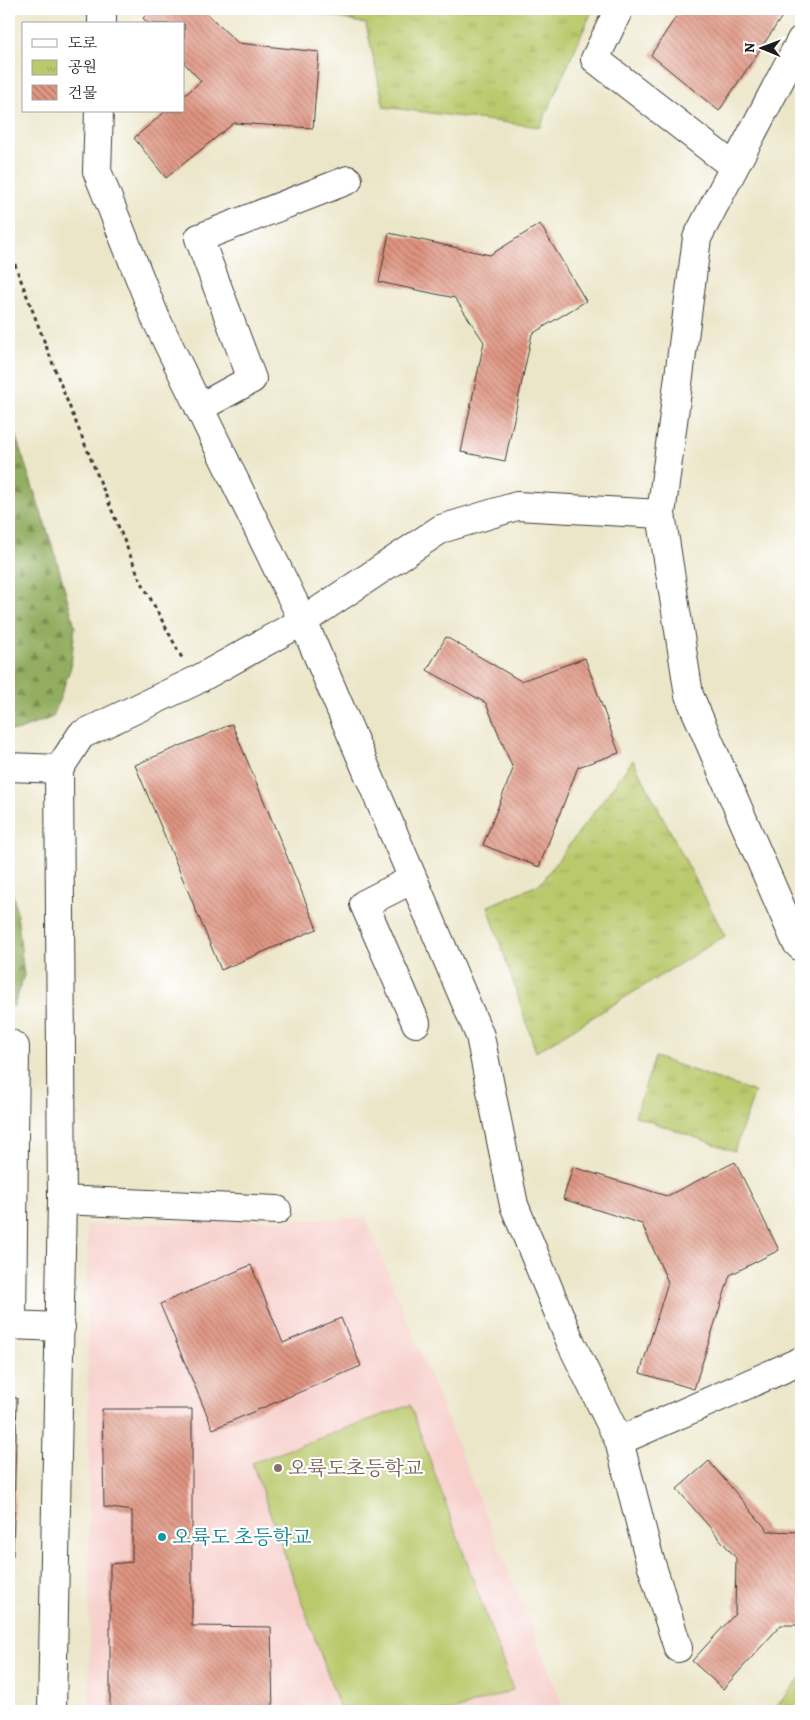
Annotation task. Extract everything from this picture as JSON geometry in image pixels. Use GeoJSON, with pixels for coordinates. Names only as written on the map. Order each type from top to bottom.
{"type":"FeatureCollection","features":[{"type":"Feature","properties":{"kind":"street"},"geometry":{"type":"LineString","coordinates":[[102,9],[102,22]]}},
{"type":"Feature","properties":{"kind":"street"},"geometry":{"type":"LineString","coordinates":[[619,9],[595,59],[734,167]]}},
{"type":"Feature","properties":{"kind":"street"},"geometry":{"type":"LineString","coordinates":[[801,40],[697,238],[661,514],[689,695],[796,942],[801,947]]}},
{"type":"Feature","properties":{"kind":"street"},"geometry":{"type":"LineString","coordinates":[[99,112],[97,171],[156,319],[303,621],[480,1036],[514,1205],[570,1343],[619,1441],[650,1557],[678,1648]]}},
{"type":"Feature","properties":{"kind":"street"},"geometry":{"type":"LineString","coordinates":[[199,408],[252,379],[199,238],[348,180]]}},
{"type":"Feature","properties":{"kind":"street"},"geometry":{"type":"LineString","coordinates":[[52,1711],[62,1200],[59,769],[81,735],[195,681],[303,621],[441,529],[517,506],[661,514]]}},
{"type":"Feature","properties":{"kind":"street"},"geometry":{"type":"LineString","coordinates":[[9,767],[59,769]]}},
{"type":"Feature","properties":{"kind":"street"},"geometry":{"type":"LineString","coordinates":[[413,880],[364,904],[416,1023]]}},
{"type":"Feature","properties":{"kind":"street"},"geometry":{"type":"LineString","coordinates":[[9,1042],[15,1047],[10,1325],[61,1327]]}},
{"type":"Feature","properties":{"kind":"street"},"geometry":{"type":"LineString","coordinates":[[62,1200],[277,1210]]}},
{"type":"Feature","properties":{"kind":"street"},"geometry":{"type":"LineString","coordinates":[[619,1441],[801,1360]]}},
{"type":"Feature","properties":{"kind":"path"},"geometry":{"type":"LineString","coordinates":[[9,249],[64,393],[139,577],[195,681]]}},
{"type":"Feature","properties":{"kind":"shaded area","name":"오륙도초등학교"},"geometry":{"type":"Polygon","coordinates":[[[366,1218],[565,1711],[90,1711],[87,1225],[366,1218]]]}},
{"type":"Feature","properties":{"kind":"green space"},"geometry":{"type":"Polygon","coordinates":[[[298,9],[593,9],[540,127],[384,107],[366,24],[298,9]]]}},
{"type":"Feature","properties":{"kind":"green space"},"geometry":{"type":"Polygon","coordinates":[[[9,416],[55,554],[75,626],[71,667],[53,717],[17,731],[9,730],[9,416]]]}},
{"type":"Feature","properties":{"kind":"green space"},"geometry":{"type":"Polygon","coordinates":[[[633,760],[725,936],[536,1052],[488,906],[540,884],[633,760]]]}},
{"type":"Feature","properties":{"kind":"green space"},"geometry":{"type":"Polygon","coordinates":[[[9,875],[17,914],[24,975],[14,1007],[9,1003],[9,875]]]}},
{"type":"Feature","properties":{"kind":"green space"},"geometry":{"type":"Polygon","coordinates":[[[655,1057],[755,1092],[734,1151],[635,1116],[655,1057]]]}},
{"type":"Feature","properties":{"kind":"green space"},"geometry":{"type":"Polygon","coordinates":[[[410,1405],[513,1690],[453,1711],[341,1711],[252,1463],[410,1405]]]}},
{"type":"Feature","properties":{"kind":"green space"},"geometry":{"type":"Polygon","coordinates":[[[801,1677],[801,1711],[773,1711],[801,1677]]]}},
{"type":"Feature","properties":{"kind":"building"},"geometry":{"type":"Polygon","coordinates":[[[152,9],[202,9],[238,43],[319,52],[313,128],[234,123],[166,178],[134,138],[165,112],[185,112],[185,95],[201,81],[185,64],[185,22],[146,22],[143,18],[152,9]]]}},
{"type":"Feature","properties":{"kind":"building"},"geometry":{"type":"Polygon","coordinates":[[[681,9],[787,9],[719,111],[651,55],[681,9]]]}},
{"type":"Feature","properties":{"kind":"building"},"geometry":{"type":"Polygon","coordinates":[[[540,224],[586,301],[532,334],[505,461],[461,452],[484,342],[455,298],[379,282],[389,233],[490,255],[540,224]]]}},
{"type":"Feature","properties":{"kind":"building"},"geometry":{"type":"Polygon","coordinates":[[[446,637],[521,681],[585,658],[619,753],[578,767],[539,867],[483,845],[513,769],[486,703],[427,670],[446,637]]]}},
{"type":"Feature","properties":{"kind":"building"},"geometry":{"type":"Polygon","coordinates":[[[232,724],[317,929],[221,970],[135,765],[232,724]]]}},
{"type":"Feature","properties":{"kind":"building"},"geometry":{"type":"Polygon","coordinates":[[[735,1162],[779,1250],[730,1275],[694,1389],[640,1373],[668,1282],[642,1224],[563,1199],[573,1167],[667,1196],[735,1162]]]}},
{"type":"Feature","properties":{"kind":"building"},"geometry":{"type":"Polygon","coordinates":[[[251,1265],[283,1343],[341,1318],[361,1366],[213,1429],[160,1304],[251,1265]]]}},
{"type":"Feature","properties":{"kind":"building"},"geometry":{"type":"Polygon","coordinates":[[[9,1398],[17,1398],[13,1556],[9,1556],[9,1398]]]}},
{"type":"Feature","properties":{"kind":"building","name":"오륙도 초등학교"},"geometry":{"type":"Polygon","coordinates":[[[102,1409],[192,1409],[192,1626],[271,1627],[273,1711],[110,1711],[110,1564],[132,1562],[132,1511],[104,1507],[102,1409]]]}},
{"type":"Feature","properties":{"kind":"building"},"geometry":{"type":"Polygon","coordinates":[[[709,1461],[768,1531],[801,1532],[801,1625],[781,1625],[723,1689],[692,1661],[735,1614],[736,1558],[677,1489],[709,1461]]]}},
{"type":"Feature","properties":{"kind":"place","name":"오륙도초등학교"},"geometry":{"type":"Point","coordinates":[278,1468]}},
{"type":"Feature","properties":{"kind":"place","name":"오륙도 초등학교"},"geometry":{"type":"Point","coordinates":[162,1537]}}]}
